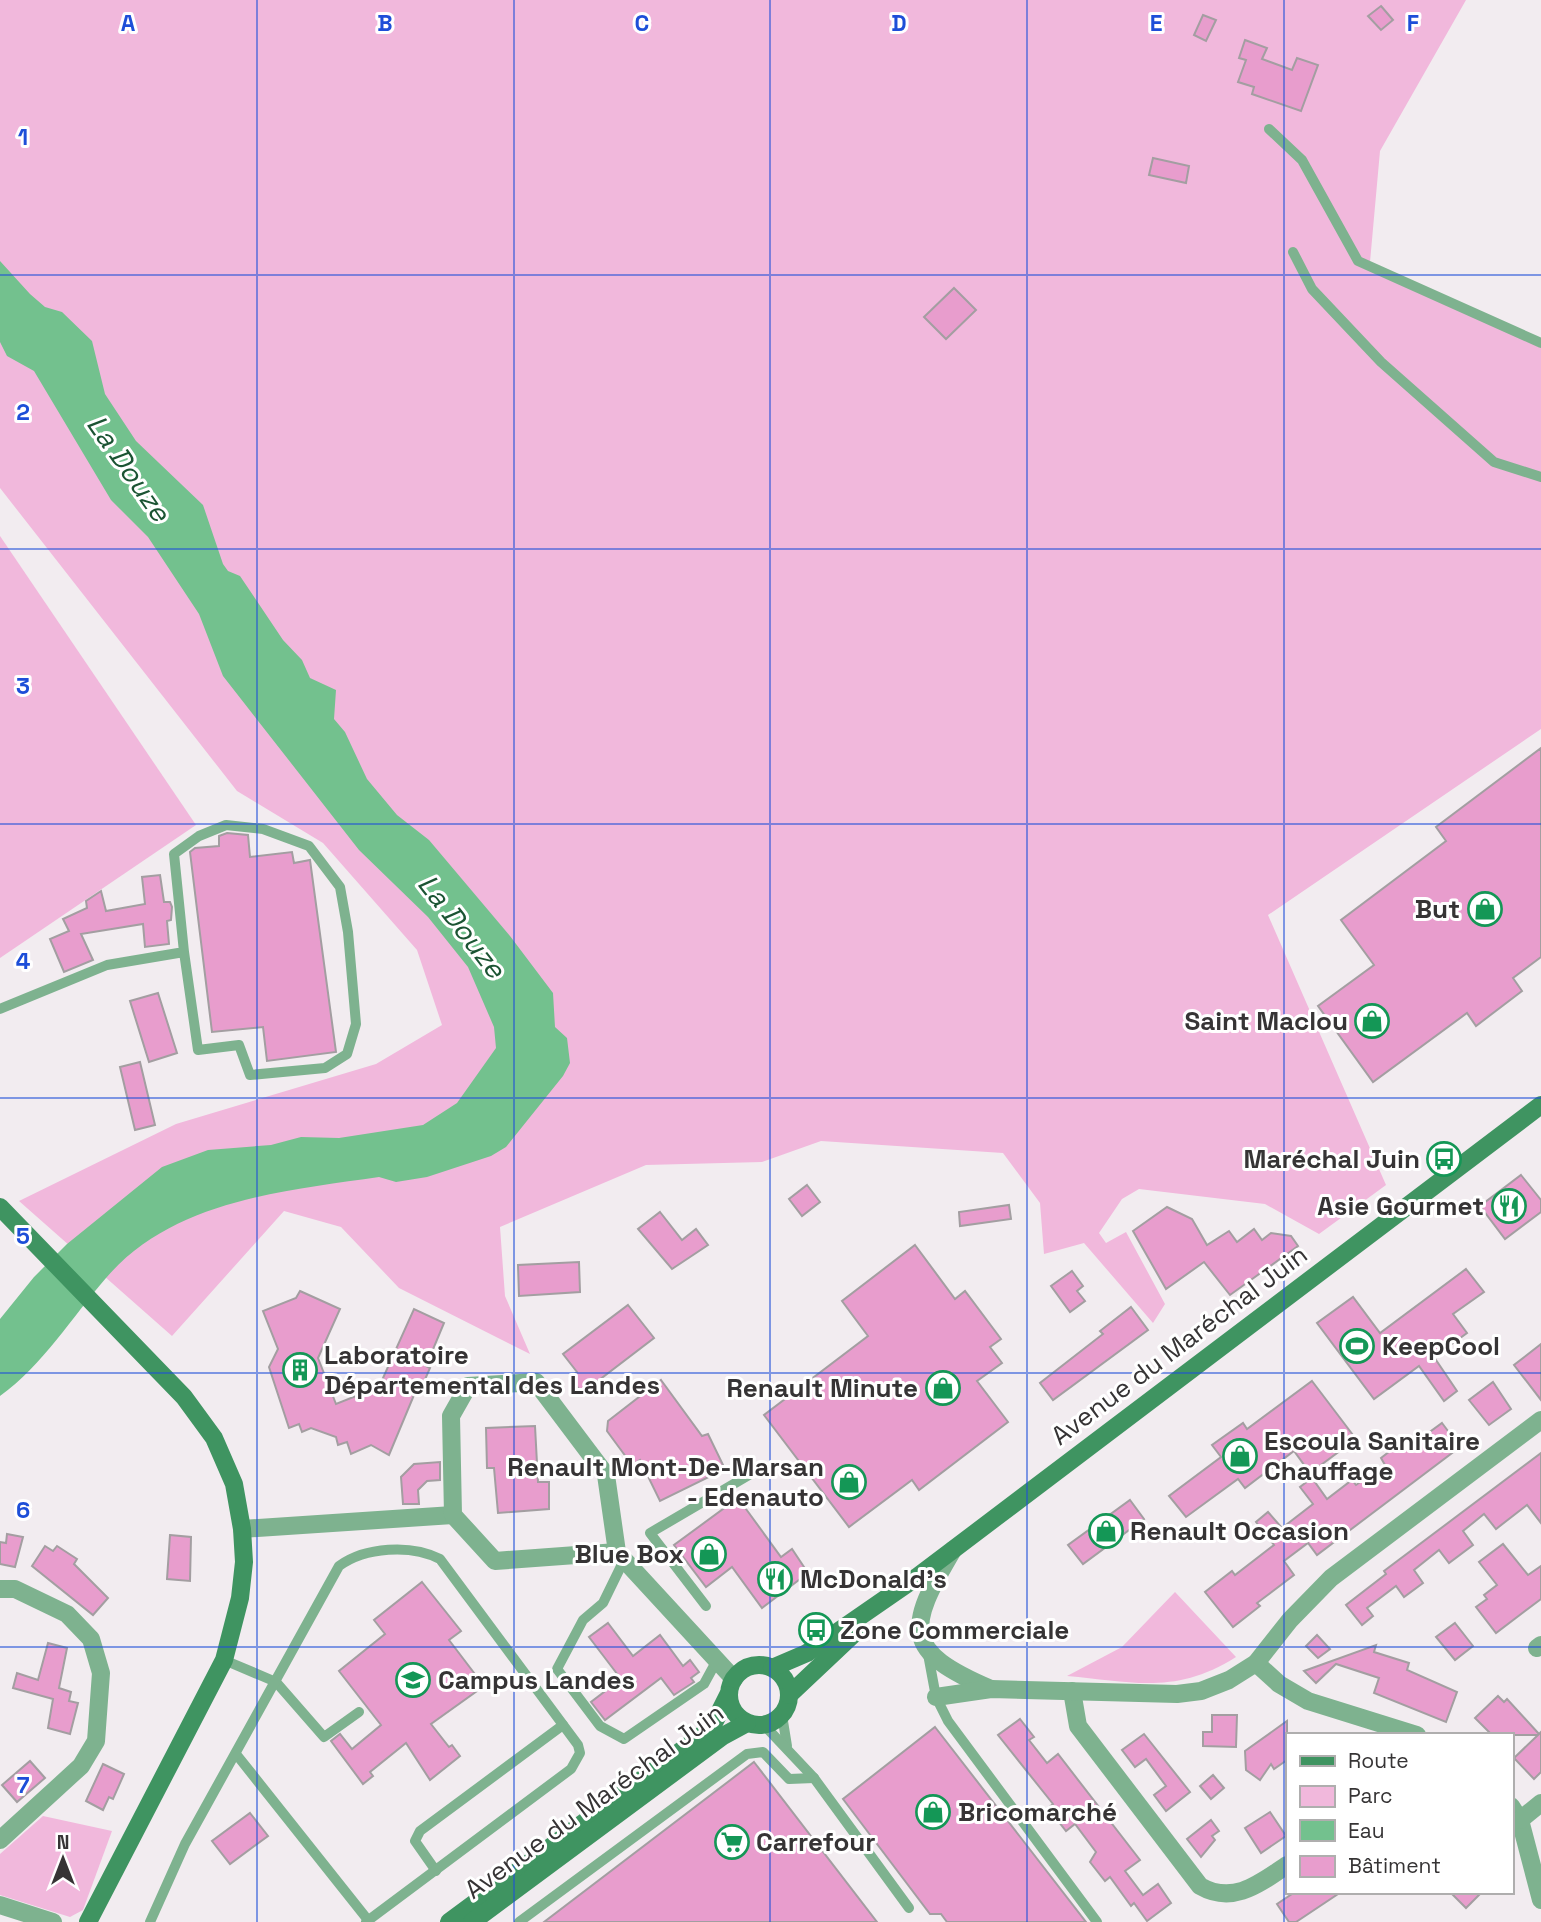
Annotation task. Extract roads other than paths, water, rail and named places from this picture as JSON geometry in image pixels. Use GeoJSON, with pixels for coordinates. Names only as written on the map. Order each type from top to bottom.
{"type":"FeatureCollection","features":[{"type":"Feature","properties":{"kind":"main road","name":"Avenue du Maréchal Juin"},"geometry":{"type":"LineString","coordinates":[[772,1668],[807,1653],[917,1577],[1541,1105]]}},
{"type":"Feature","properties":{"kind":"main road"},"geometry":{"type":"LineString","coordinates":[[0,1207],[184,1397],[214,1438],[234,1484],[242,1529],[244,1562],[240,1598],[224,1660],[88,1922]]}},
{"type":"Feature","properties":{"kind":"main road","name":"Avenue du Maréchal Juin"},"geometry":{"type":"LineString","coordinates":[[789,1695],[816,1667],[917,1577]]}},
{"type":"Feature","properties":{"kind":"main road"},"geometry":{"type":"LineString","coordinates":[[755,1665],[772,1668],[784,1679],[789,1695],[782,1715],[755,1724],[733,1712],[731,1687],[755,1665]]}},
{"type":"Feature","properties":{"kind":"main road","name":"Avenue du Maréchal Juin"},"geometry":{"type":"LineString","coordinates":[[449,1922],[701,1736],[713,1725],[731,1687]]}},
{"type":"Feature","properties":{"kind":"main road","name":"Avenue du Maréchal Juin"},"geometry":{"type":"LineString","coordinates":[[472,1922],[723,1736],[755,1724]]}},
{"type":"Feature","properties":{"kind":"street"},"geometry":{"type":"LineString","coordinates":[[621,1555],[495,1561],[453,1515],[451,1416],[468,1386],[536,1382],[606,1475],[621,1555],[716,1662],[731,1687]]}},
{"type":"Feature","properties":{"kind":"street"},"geometry":{"type":"LineString","coordinates":[[936,1697],[991,1689],[1158,1695],[1201,1691],[1229,1680],[1256,1663],[1290,1620],[1331,1578],[1541,1420]]}},
{"type":"Feature","properties":{"kind":"street"},"geometry":{"type":"LineString","coordinates":[[242,1529],[453,1515]]}},
{"type":"Feature","properties":{"kind":"street"},"geometry":{"type":"LineString","coordinates":[[953,1549],[925,1602],[920,1633],[927,1651],[939,1664],[991,1689]]}},
{"type":"Feature","properties":{"kind":"street"},"geometry":{"type":"LineString","coordinates":[[0,1589],[15,1589],[67,1614],[91,1639],[101,1673],[96,1741],[81,1766],[0,1840]]}},
{"type":"Feature","properties":{"kind":"street"},"geometry":{"type":"LineString","coordinates":[[1256,1663],[1279,1684],[1308,1701],[1411,1733]]}},
{"type":"Feature","properties":{"kind":"street"},"geometry":{"type":"LineString","coordinates":[[1072,1691],[1078,1726],[1200,1886],[1223,1895],[1240,1893],[1286,1866]]}},
{"type":"Feature","properties":{"kind":"street"},"geometry":{"type":"LineString","coordinates":[[1541,1803],[1516,1813],[1541,1900]]}},
{"type":"Feature","properties":{"kind":"street"},"geometry":{"type":"LineString","coordinates":[[0,1905],[53,1922]]}},
{"type":"Feature","properties":{"kind":"lane"},"geometry":{"type":"LineString","coordinates":[[1269,129],[1302,160],[1358,261],[1541,343]]}},
{"type":"Feature","properties":{"kind":"lane"},"geometry":{"type":"LineString","coordinates":[[1293,252],[1312,289],[1381,362],[1494,462],[1541,477]]}},
{"type":"Feature","properties":{"kind":"lane"},"geometry":{"type":"LineString","coordinates":[[226,825],[263,829],[309,846],[340,887],[348,932],[356,1024],[346,1054],[325,1068],[250,1075],[239,1045],[198,1050],[184,952],[174,854],[199,836],[226,825]]}},
{"type":"Feature","properties":{"kind":"lane"},"geometry":{"type":"LineString","coordinates":[[0,1009],[107,965],[184,952]]}},
{"type":"Feature","properties":{"kind":"lane"},"geometry":{"type":"LineString","coordinates":[[706,1606],[650,1533],[749,1475]]}},
{"type":"Feature","properties":{"kind":"lane"},"geometry":{"type":"LineString","coordinates":[[150,1922],[185,1844],[339,1566],[359,1554],[413,1550],[440,1559],[563,1725],[580,1753],[571,1769],[367,1921],[236,1754]]}},
{"type":"Feature","properties":{"kind":"lane"},"geometry":{"type":"LineString","coordinates":[[621,1555],[603,1603],[583,1620],[557,1669],[600,1726],[624,1739],[704,1684],[716,1662]]}},
{"type":"Feature","properties":{"kind":"lane"},"geometry":{"type":"LineString","coordinates":[[927,1651],[936,1697],[948,1721],[1097,1922]]}},
{"type":"Feature","properties":{"kind":"lane"},"geometry":{"type":"LineString","coordinates":[[224,1660],[276,1682],[324,1737],[359,1712]]}},
{"type":"Feature","properties":{"kind":"lane"},"geometry":{"type":"LineString","coordinates":[[782,1715],[787,1746]]}},
{"type":"Feature","properties":{"kind":"lane"},"geometry":{"type":"LineString","coordinates":[[755,1724],[787,1746],[814,1778],[909,1908]]}},
{"type":"Feature","properties":{"kind":"lane"},"geometry":{"type":"LineString","coordinates":[[436,1871],[415,1841],[420,1831],[563,1725]]}},
{"type":"Feature","properties":{"kind":"lane"},"geometry":{"type":"LineString","coordinates":[[519,1922],[747,1754],[763,1752],[789,1779],[814,1778]]}},
{"type":"Feature","properties":{"kind":"water","name":"La Douze"},"geometry":{"type":"Polygon","coordinates":[[[0,261],[30,294],[45,307],[62,312],[92,341],[105,394],[136,441],[203,505],[223,564],[228,571],[240,576],[283,640],[302,660],[310,678],[336,690],[334,719],[345,732],[367,779],[397,815],[429,840],[510,936],[553,993],[555,1027],[567,1038],[570,1063],[563,1076],[506,1147],[491,1156],[427,1177],[396,1182],[379,1177],[269,1195],[197,1215],[164,1231],[133,1252],[106,1278],[30,1370],[0,1396],[0,1319],[34,1277],[67,1244],[162,1167],[208,1150],[271,1145],[301,1137],[339,1138],[423,1125],[457,1103],[496,1048],[494,1027],[468,967],[428,917],[359,850],[223,676],[199,614],[148,537],[111,500],[34,371],[7,356],[0,342],[0,261]]]}},
{"type":"Feature","properties":{"kind":"place","name":"But"},"geometry":{"type":"Point","coordinates":[1485,909]}},
{"type":"Feature","properties":{"kind":"place","name":"Saint Maclou"},"geometry":{"type":"Point","coordinates":[1372,1021]}},
{"type":"Feature","properties":{"kind":"place","name":"Maréchal Juin"},"geometry":{"type":"Point","coordinates":[1444,1159]}},
{"type":"Feature","properties":{"kind":"place","name":"Asie Gourmet"},"geometry":{"type":"Point","coordinates":[1509,1206]}},
{"type":"Feature","properties":{"kind":"place","name":"KeepCool"},"geometry":{"type":"Point","coordinates":[1357,1346]}},
{"type":"Feature","properties":{"kind":"place","name":"Laboratoire Départemental des Landes"},"geometry":{"type":"Point","coordinates":[300,1370]}},
{"type":"Feature","properties":{"kind":"place","name":"Renault Minute"},"geometry":{"type":"Point","coordinates":[943,1388]}},
{"type":"Feature","properties":{"kind":"place","name":"Escoula Sanitaire Chauffage"},"geometry":{"type":"Point","coordinates":[1240,1456]}},
{"type":"Feature","properties":{"kind":"place","name":"Renault Mont-De-Marsan - Edenauto"},"geometry":{"type":"Point","coordinates":[849,1482]}},
{"type":"Feature","properties":{"kind":"place","name":"Renault Occasion"},"geometry":{"type":"Point","coordinates":[1106,1531]}},
{"type":"Feature","properties":{"kind":"place","name":"Blue Box"},"geometry":{"type":"Point","coordinates":[709,1554]}},
{"type":"Feature","properties":{"kind":"place","name":"McDonald's"},"geometry":{"type":"Point","coordinates":[775,1579]}},
{"type":"Feature","properties":{"kind":"place","name":"Zone Commerciale"},"geometry":{"type":"Point","coordinates":[816,1630]}},
{"type":"Feature","properties":{"kind":"place","name":"Campus Landes"},"geometry":{"type":"Point","coordinates":[413,1680]}},
{"type":"Feature","properties":{"kind":"place","name":"Bricomarché"},"geometry":{"type":"Point","coordinates":[933,1812]}},
{"type":"Feature","properties":{"kind":"place","name":"Carrefour"},"geometry":{"type":"Point","coordinates":[732,1842]}}]}
